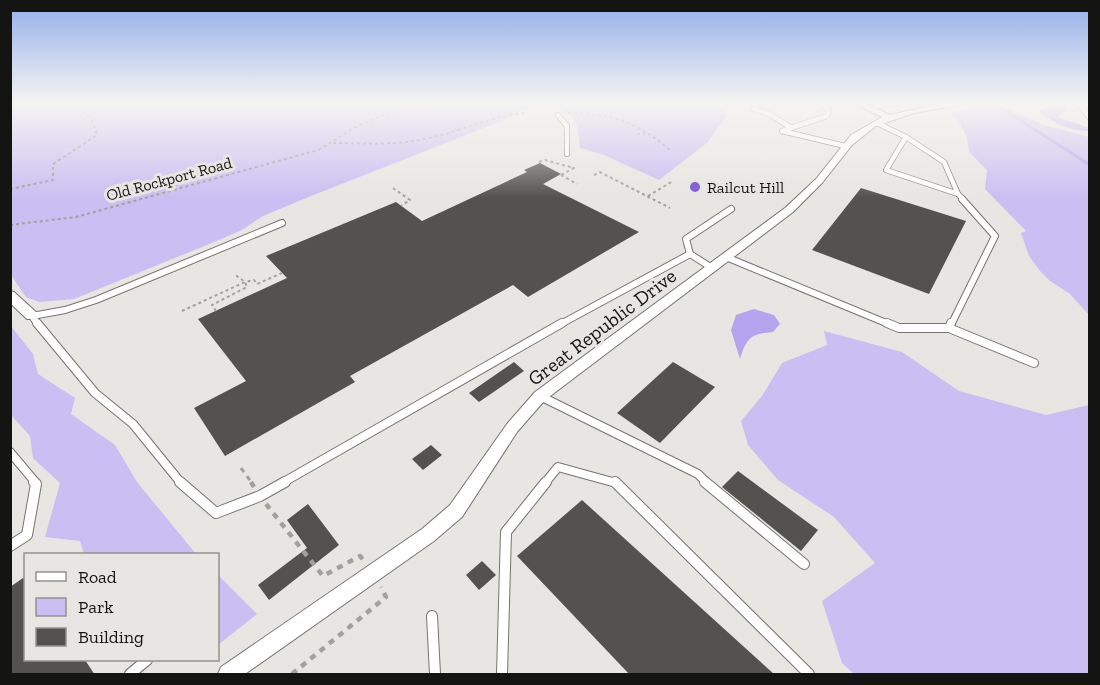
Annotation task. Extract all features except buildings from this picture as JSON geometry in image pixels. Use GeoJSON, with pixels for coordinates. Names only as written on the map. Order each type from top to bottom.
{"type":"FeatureCollection","features":[{"type":"Feature","properties":{"kind":"street","name":"Great Republic Drive"},"geometry":{"type":"LineString","coordinates":[[228,675],[428,535],[456,511],[512,428],[540,396],[789,210],[819,181],[845,146],[858,134]]}},
{"type":"Feature","properties":{"kind":"street"},"geometry":{"type":"LineString","coordinates":[[10,295],[32,316]]}},
{"type":"Feature","properties":{"kind":"lane"},"geometry":{"type":"LineString","coordinates":[[567,134],[567,154]]}},
{"type":"Feature","properties":{"kind":"lane"},"geometry":{"type":"LineString","coordinates":[[794,134],[845,146]]}},
{"type":"Feature","properties":{"kind":"lane"},"geometry":{"type":"LineString","coordinates":[[902,134],[944,162],[958,194],[995,236],[949,328]]}},
{"type":"Feature","properties":{"kind":"lane"},"geometry":{"type":"LineString","coordinates":[[906,137],[886,170],[958,194]]}},
{"type":"Feature","properties":{"kind":"lane"},"geometry":{"type":"LineString","coordinates":[[712,268],[690,254],[686,239],[731,209]]}},
{"type":"Feature","properties":{"kind":"lane"},"geometry":{"type":"LineString","coordinates":[[282,223],[211,250],[93,302],[61,313],[32,316],[48,339],[95,393],[133,424],[185,488],[216,513],[260,496],[592,306],[690,254]]}},
{"type":"Feature","properties":{"kind":"lane"},"geometry":{"type":"LineString","coordinates":[[726,257],[898,328],[949,328],[1034,363]]}},
{"type":"Feature","properties":{"kind":"lane"},"geometry":{"type":"LineString","coordinates":[[540,396],[699,474],[716,493],[804,564]]}},
{"type":"Feature","properties":{"kind":"lane"},"geometry":{"type":"LineString","coordinates":[[10,452],[36,484],[27,535],[10,546]]}},
{"type":"Feature","properties":{"kind":"lane"},"geometry":{"type":"LineString","coordinates":[[502,675],[506,532],[558,467],[615,482],[809,675]]}},
{"type":"Feature","properties":{"kind":"lane"},"geometry":{"type":"LineString","coordinates":[[432,616],[435,675]]}},
{"type":"Feature","properties":{"kind":"lane"},"geometry":{"type":"LineString","coordinates":[[130,675],[146,661]]}},
{"type":"Feature","properties":{"kind":"path"},"geometry":{"type":"LineString","coordinates":[[10,189],[53,180],[53,164],[97,134]]}},
{"type":"Feature","properties":{"kind":"path","name":"Old Rockport Road"},"geometry":{"type":"LineString","coordinates":[[10,225],[76,217],[258,167],[332,143],[346,134]]}},
{"type":"Feature","properties":{"kind":"path"},"geometry":{"type":"LineString","coordinates":[[332,143],[399,143],[444,134]]}},
{"type":"Feature","properties":{"kind":"path"},"geometry":{"type":"LineString","coordinates":[[650,134],[670,150]]}},
{"type":"Feature","properties":{"kind":"path"},"geometry":{"type":"LineString","coordinates":[[539,162],[545,160],[574,168],[561,175],[577,184]]}},
{"type":"Feature","properties":{"kind":"path"},"geometry":{"type":"LineString","coordinates":[[594,175],[600,172],[670,208]]}},
{"type":"Feature","properties":{"kind":"path"},"geometry":{"type":"LineString","coordinates":[[648,196],[673,182]]}},
{"type":"Feature","properties":{"kind":"path"},"geometry":{"type":"LineString","coordinates":[[393,188],[410,200],[401,206]]}},
{"type":"Feature","properties":{"kind":"path"},"geometry":{"type":"LineString","coordinates":[[182,311],[245,282],[254,280],[257,284],[282,273]]}},
{"type":"Feature","properties":{"kind":"path"},"geometry":{"type":"LineString","coordinates":[[216,311],[212,305],[247,287],[245,282],[234,274]]}},
{"type":"Feature","properties":{"kind":"path"},"geometry":{"type":"LineString","coordinates":[[241,468],[323,576],[360,556],[374,572],[386,597],[292,675]]}},
{"type":"Feature","properties":{"kind":"green space"},"geometry":{"type":"Polygon","coordinates":[[[11,134],[469,134],[263,216],[240,231],[74,299],[39,302],[26,297],[11,275],[11,134]]]}},
{"type":"Feature","properties":{"kind":"green space"},"geometry":{"type":"Polygon","coordinates":[[[578,134],[714,134],[708,142],[659,180],[604,155],[580,148],[578,134]]]}},
{"type":"Feature","properties":{"kind":"green space"},"geometry":{"type":"Polygon","coordinates":[[[965,134],[1078,134],[1089,137],[1089,315],[1070,294],[1050,281],[1029,256],[1021,233],[1026,231],[985,189],[987,170],[969,152],[965,134]]]}},
{"type":"Feature","properties":{"kind":"green space"},"geometry":{"type":"Polygon","coordinates":[[[11,326],[33,354],[38,374],[75,398],[71,414],[115,445],[137,482],[195,553],[84,553],[80,541],[45,537],[60,483],[33,458],[30,436],[11,415],[11,326]]]}},
{"type":"Feature","properties":{"kind":"green space"},"geometry":{"type":"Polygon","coordinates":[[[824,331],[902,352],[959,391],[1046,415],[1089,405],[1089,674],[854,674],[842,663],[822,601],[875,563],[834,517],[778,480],[748,445],[741,421],[762,396],[782,363],[827,345],[824,331]]]}},
{"type":"Feature","properties":{"kind":"green space"},"geometry":{"type":"Polygon","coordinates":[[[219,576],[257,614],[219,644],[219,576]]]}},
{"type":"Feature","properties":{"kind":"shaded area"},"geometry":{"type":"Polygon","coordinates":[[[754,309],[774,315],[780,324],[773,332],[751,338],[740,359],[731,330],[736,315],[754,309]]]}},
{"type":"Feature","properties":{"kind":"waterway"},"geometry":{"type":"LineString","coordinates":[[1042,134],[1090,165]]}},
{"type":"Feature","properties":{"kind":"place","name":"Railcut Hill"},"geometry":{"type":"Point","coordinates":[695,187]}}]}
